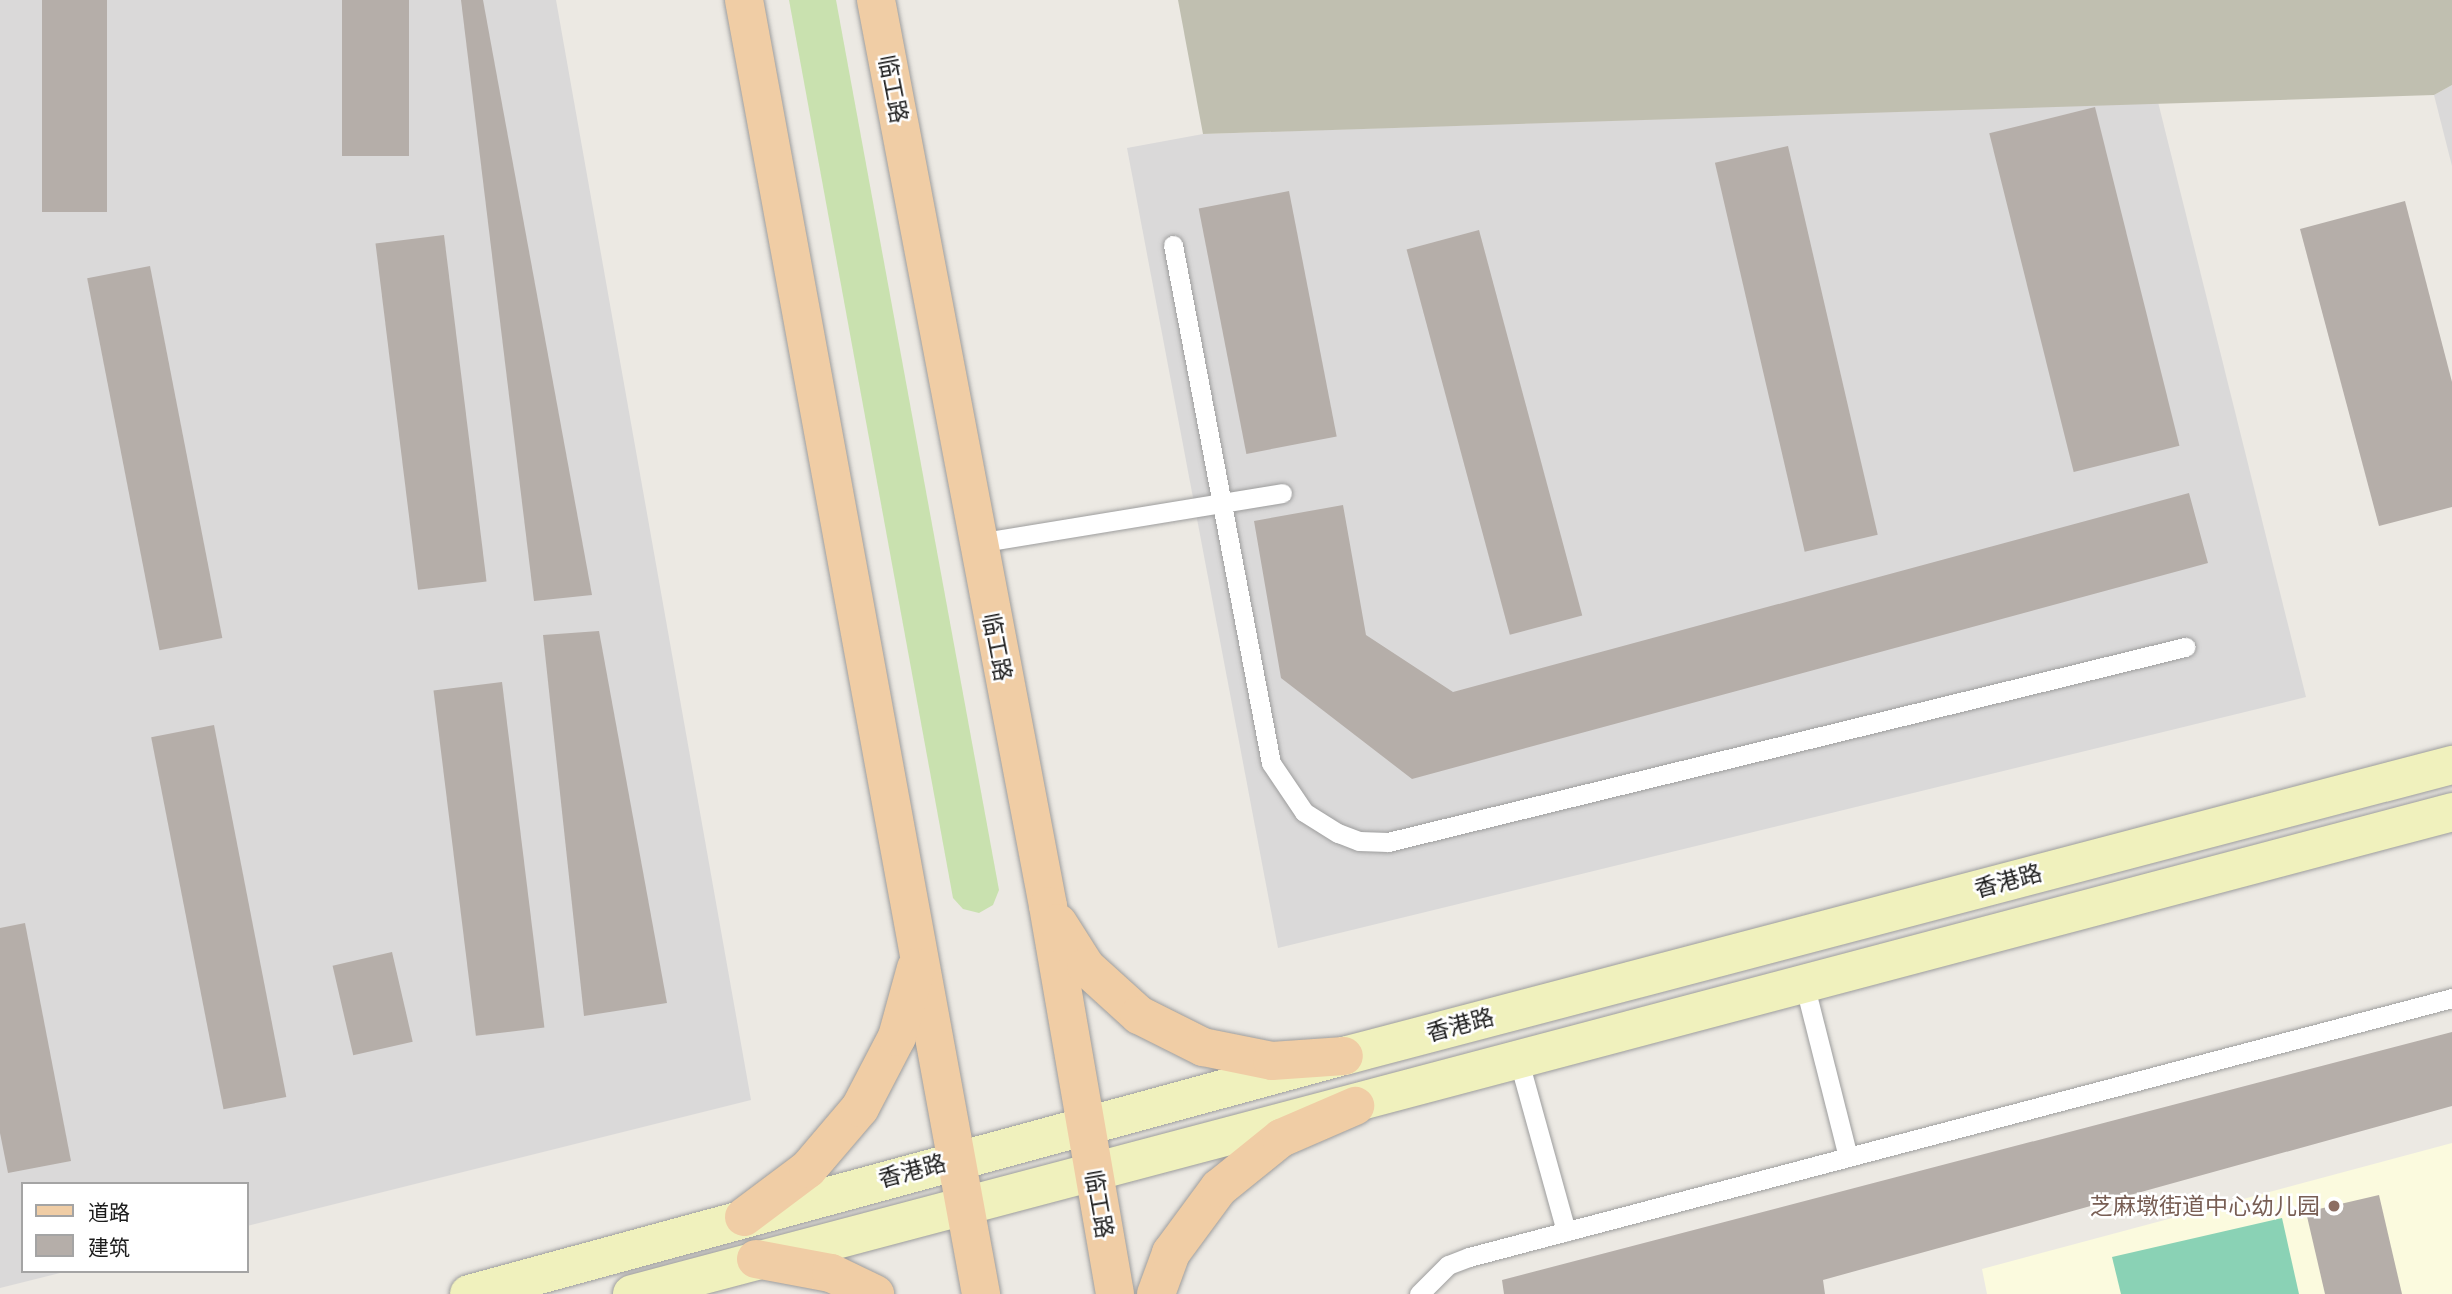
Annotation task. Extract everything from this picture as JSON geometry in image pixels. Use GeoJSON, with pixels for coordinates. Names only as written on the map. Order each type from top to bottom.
{"type":"FeatureCollection","features":[{"type":"Feature","properties":{"kind":"main road"},"geometry":{"type":"LineString","coordinates":[[744,0],[981,1294]]}},
{"type":"Feature","properties":{"kind":"main road","name":"临工路"},"geometry":{"type":"LineString","coordinates":[[876,0],[1048,906],[1115,1294]]}},
{"type":"Feature","properties":{"kind":"main road","name":"香港路"},"geometry":{"type":"LineString","coordinates":[[469,1294],[744,1217],[1344,1056],[2452,765]]}},
{"type":"Feature","properties":{"kind":"main road","name":"香港路"},"geometry":{"type":"LineString","coordinates":[[632,1294],[757,1259],[1355,1106],[1518,1058],[2452,812]]}},
{"type":"Feature","properties":{"kind":"main road"},"geometry":{"type":"LineString","coordinates":[[1048,906],[1086,967],[1139,1015],[1203,1047],[1272,1061],[1344,1056]]}},
{"type":"Feature","properties":{"kind":"main road"},"geometry":{"type":"LineString","coordinates":[[744,1217],[808,1169],[860,1108],[897,1037],[918,959]]}},
{"type":"Feature","properties":{"kind":"main road"},"geometry":{"type":"LineString","coordinates":[[1156,1294],[1171,1253],[1219,1188],[1282,1138],[1355,1106]]}},
{"type":"Feature","properties":{"kind":"main road"},"geometry":{"type":"LineString","coordinates":[[757,1259],[831,1273],[875,1294]]}},
{"type":"Feature","properties":{"kind":"lane"},"geometry":{"type":"LineString","coordinates":[[1173,245],[1271,763],[1304,812],[1338,833],[1366,842],[1388,842],[2185,647]]}},
{"type":"Feature","properties":{"kind":"lane"},"geometry":{"type":"LineString","coordinates":[[977,543],[1282,493]]}},
{"type":"Feature","properties":{"kind":"lane"},"geometry":{"type":"LineString","coordinates":[[1804,983],[1848,1157]]}},
{"type":"Feature","properties":{"kind":"lane"},"geometry":{"type":"LineString","coordinates":[[1419,1294],[1448,1265],[1566,1231],[2452,998]]}},
{"type":"Feature","properties":{"kind":"lane"},"geometry":{"type":"LineString","coordinates":[[1518,1058],[1566,1231]]}},
{"type":"Feature","properties":{"kind":"shaded area"},"geometry":{"type":"Polygon","coordinates":[[[0,0],[556,0],[751,1100],[248,1226],[248,1182],[21,1182],[21,1273],[60,1273],[0,1288],[0,0]]]}},
{"type":"Feature","properties":{"kind":"shaded area"},"geometry":{"type":"Polygon","coordinates":[[[1178,0],[2452,0],[2452,85],[2434,95],[1203,134],[1178,0]]]}},
{"type":"Feature","properties":{"kind":"shaded area"},"geometry":{"type":"Polygon","coordinates":[[[2452,85],[2452,166],[2434,95],[2452,85]]]}},
{"type":"Feature","properties":{"kind":"shaded area"},"geometry":{"type":"Polygon","coordinates":[[[2158,102],[2306,697],[1278,948],[1127,148],[1203,134],[2158,102]]]}},
{"type":"Feature","properties":{"kind":"shaded area","name":"芝麻墩街道中心幼儿园"},"geometry":{"type":"Polygon","coordinates":[[[2452,1143],[2452,1294],[1987,1294],[1982,1269],[2452,1143]]]}},
{"type":"Feature","properties":{"kind":"green space"},"geometry":{"type":"Polygon","coordinates":[[[789,0],[836,0],[999,890],[993,905],[979,913],[963,909],[953,898],[789,0]]]}},
{"type":"Feature","properties":{"kind":"green space"},"geometry":{"type":"Polygon","coordinates":[[[2282,1218],[2299,1294],[2121,1294],[2112,1257],[2282,1218]]]}},
{"type":"Feature","properties":{"kind":"building"},"geometry":{"type":"Polygon","coordinates":[[[42,0],[107,0],[107,212],[42,212],[42,0]]]}},
{"type":"Feature","properties":{"kind":"building"},"geometry":{"type":"Polygon","coordinates":[[[342,0],[409,0],[409,156],[342,156],[342,0]]]}},
{"type":"Feature","properties":{"kind":"building"},"geometry":{"type":"Polygon","coordinates":[[[461,0],[483,0],[592,595],[534,601],[461,0]]]}},
{"type":"Feature","properties":{"kind":"building"},"geometry":{"type":"Polygon","coordinates":[[[2095,107],[2179,446],[2074,472],[1989,133],[2095,107]]]}},
{"type":"Feature","properties":{"kind":"building"},"geometry":{"type":"Polygon","coordinates":[[[1788,146],[1878,535],[1805,552],[1715,163],[1788,146]]]}},
{"type":"Feature","properties":{"kind":"building"},"geometry":{"type":"Polygon","coordinates":[[[1289,191],[1337,436],[1246,454],[1199,209],[1289,191]]]}},
{"type":"Feature","properties":{"kind":"building"},"geometry":{"type":"Polygon","coordinates":[[[2405,201],[2452,382],[2452,507],[2379,526],[2300,229],[2405,201]]]}},
{"type":"Feature","properties":{"kind":"building"},"geometry":{"type":"Polygon","coordinates":[[[1479,230],[1582,615],[1510,635],[1407,249],[1479,230]]]}},
{"type":"Feature","properties":{"kind":"building"},"geometry":{"type":"Polygon","coordinates":[[[444,235],[487,581],[418,590],[376,243],[444,235]]]}},
{"type":"Feature","properties":{"kind":"building"},"geometry":{"type":"Polygon","coordinates":[[[150,266],[222,638],[159,650],[87,278],[150,266]]]}},
{"type":"Feature","properties":{"kind":"building"},"geometry":{"type":"Polygon","coordinates":[[[2189,493],[2208,563],[1412,779],[1281,678],[1254,521],[1343,505],[1366,635],[1453,692],[2189,493]]]}},
{"type":"Feature","properties":{"kind":"building"},"geometry":{"type":"Polygon","coordinates":[[[599,631],[667,1003],[584,1016],[543,635],[599,631]]]}},
{"type":"Feature","properties":{"kind":"building"},"geometry":{"type":"Polygon","coordinates":[[[502,682],[544,1027],[476,1036],[434,690],[502,682]]]}},
{"type":"Feature","properties":{"kind":"building"},"geometry":{"type":"Polygon","coordinates":[[[214,725],[286,1097],[223,1109],[151,737],[214,725]]]}},
{"type":"Feature","properties":{"kind":"building"},"geometry":{"type":"Polygon","coordinates":[[[25,923],[71,1161],[8,1173],[0,1133],[0,928],[25,923]]]}},
{"type":"Feature","properties":{"kind":"building"},"geometry":{"type":"Polygon","coordinates":[[[392,952],[413,1042],[353,1055],[333,966],[392,952]]]}},
{"type":"Feature","properties":{"kind":"building"},"geometry":{"type":"Polygon","coordinates":[[[2452,1032],[2452,1106],[1823,1280],[1825,1294],[1504,1294],[1502,1280],[2452,1032]]]}},
{"type":"Feature","properties":{"kind":"building"},"geometry":{"type":"Polygon","coordinates":[[[2379,1195],[2402,1294],[2325,1294],[2306,1212],[2379,1195]]]}},
{"type":"Feature","properties":{"kind":"place","name":"芝麻墩街道中心幼儿园"},"geometry":{"type":"Point","coordinates":[2334,1206]}}]}
